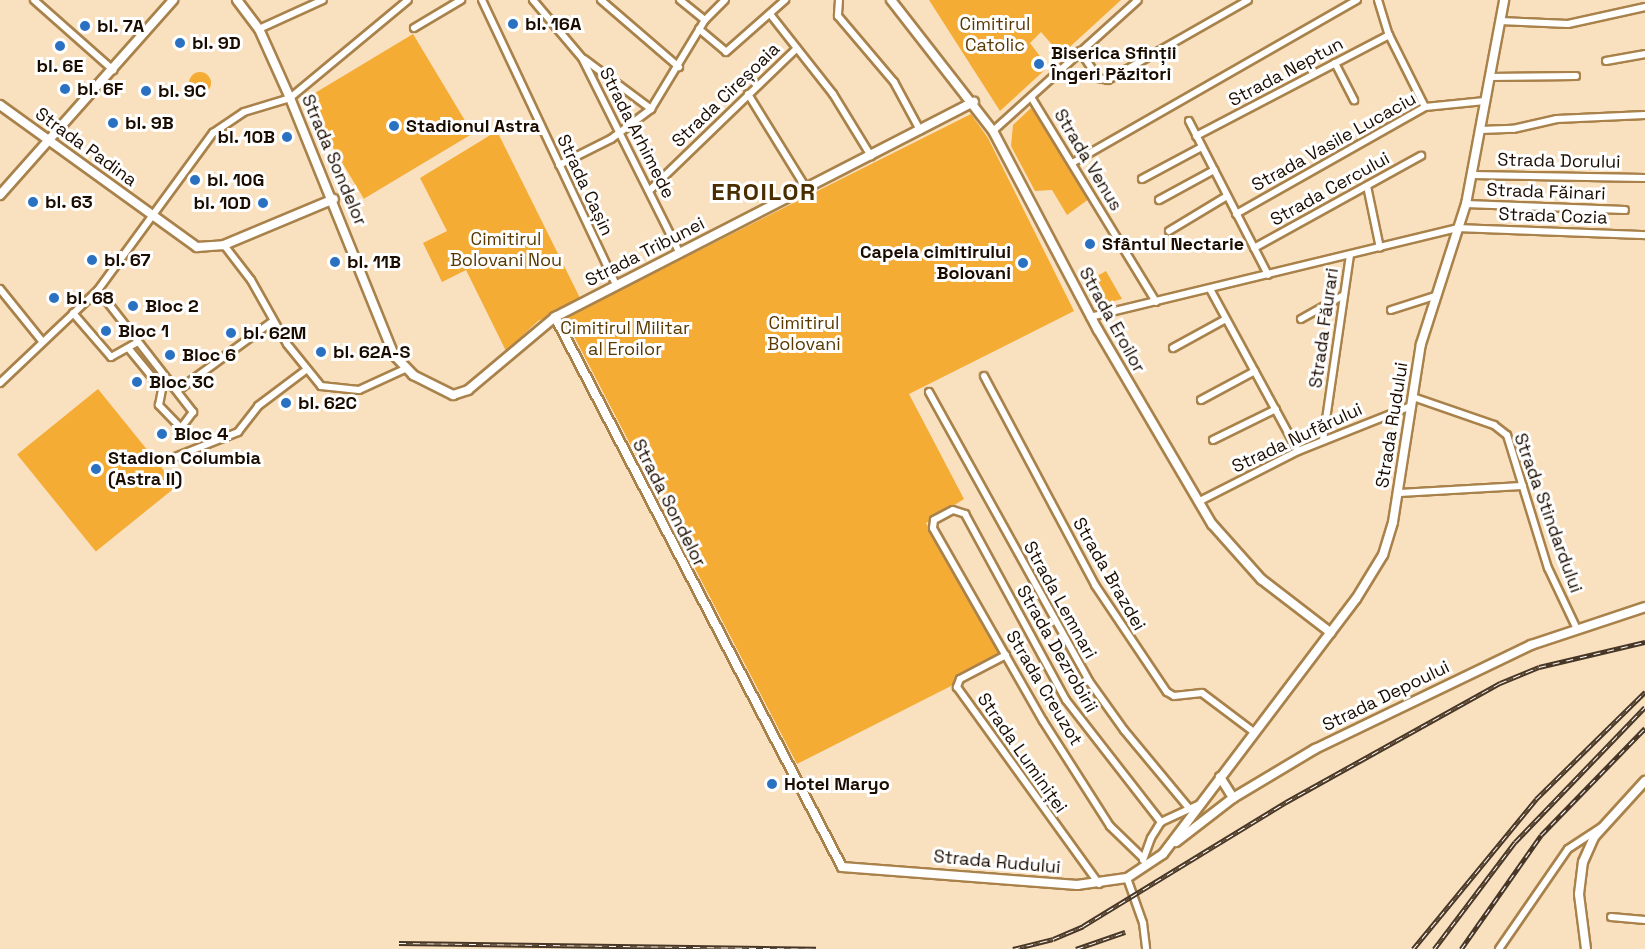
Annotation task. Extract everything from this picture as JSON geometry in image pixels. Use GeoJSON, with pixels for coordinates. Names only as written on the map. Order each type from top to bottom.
{"type":"FeatureCollection","features":[{"type":"Feature","properties":{"kind":"street"},"geometry":{"type":"LineString","coordinates":[[34,0],[113,71]]}},
{"type":"Feature","properties":{"kind":"street"},"geometry":{"type":"LineString","coordinates":[[0,195],[174,0]]}},
{"type":"Feature","properties":{"kind":"street","name":"Strada Sondelor"},"geometry":{"type":"LineString","coordinates":[[237,0],[259,29],[334,199],[383,330],[394,355],[405,369],[445,393],[462,393],[555,317],[842,867]]}},
{"type":"Feature","properties":{"kind":"street"},"geometry":{"type":"LineString","coordinates":[[259,29],[323,0]]}},
{"type":"Feature","properties":{"kind":"street"},"geometry":{"type":"LineString","coordinates":[[0,383],[98,290],[213,133],[244,112],[290,98],[408,0]]}},
{"type":"Feature","properties":{"kind":"street"},"geometry":{"type":"LineString","coordinates":[[414,28],[461,0]]}},
{"type":"Feature","properties":{"kind":"street","name":"Strada Cașin"},"geometry":{"type":"LineString","coordinates":[[482,0],[616,285]]}},
{"type":"Feature","properties":{"kind":"street","name":"Strada Arhimede"},"geometry":{"type":"LineString","coordinates":[[533,0],[582,58],[622,133],[680,254]]}},
{"type":"Feature","properties":{"kind":"street"},"geometry":{"type":"LineString","coordinates":[[601,0],[679,67]]}},
{"type":"Feature","properties":{"kind":"street"},"geometry":{"type":"LineString","coordinates":[[680,0],[705,20]]}},
{"type":"Feature","properties":{"kind":"street"},"geometry":{"type":"LineString","coordinates":[[559,165],[622,133],[651,109],[679,67],[705,20],[725,0]]}},
{"type":"Feature","properties":{"kind":"street"},"geometry":{"type":"LineString","coordinates":[[699,30],[726,52],[785,0]]}},
{"type":"Feature","properties":{"kind":"street"},"geometry":{"type":"LineString","coordinates":[[839,0],[838,16],[894,82],[920,130]]}},
{"type":"Feature","properties":{"kind":"street","name":"Strada Eroilor"},"geometry":{"type":"LineString","coordinates":[[891,0],[974,102],[993,131],[1090,317],[1198,502],[1241,559],[1303,614],[1331,633]]}},
{"type":"Feature","properties":{"kind":"street"},"geometry":{"type":"LineString","coordinates":[[993,131],[1138,0]]}},
{"type":"Feature","properties":{"kind":"street"},"geometry":{"type":"LineString","coordinates":[[1080,51],[1098,78],[1108,80],[1248,0]]}},
{"type":"Feature","properties":{"kind":"street"},"geometry":{"type":"LineString","coordinates":[[1074,162],[1357,0]]}},
{"type":"Feature","properties":{"kind":"street"},"geometry":{"type":"LineString","coordinates":[[1378,0],[1389,35],[1425,107]]}},
{"type":"Feature","properties":{"kind":"street","name":"Strada Rudului"},"geometry":{"type":"LineString","coordinates":[[842,867],[1099,885],[1127,878],[1146,868],[1163,854],[1331,633],[1383,555],[1398,493],[1421,344],[1466,204],[1504,0]]}},
{"type":"Feature","properties":{"kind":"street"},"geometry":{"type":"LineString","coordinates":[[1500,21],[1568,24],[1645,7]]}},
{"type":"Feature","properties":{"kind":"street"},"geometry":{"type":"LineString","coordinates":[[770,14],[833,94],[871,156]]}},
{"type":"Feature","properties":{"kind":"street","name":"Strada Neptun"},"geometry":{"type":"LineString","coordinates":[[1196,136],[1389,35]]}},
{"type":"Feature","properties":{"kind":"street","name":"Strada Cireșoaia"},"geometry":{"type":"LineString","coordinates":[[650,190],[797,48]]}},
{"type":"Feature","properties":{"kind":"street"},"geometry":{"type":"LineString","coordinates":[[1606,61],[1645,54]]}},
{"type":"Feature","properties":{"kind":"street","name":"Strada Arhimede"},"geometry":{"type":"LineString","coordinates":[[582,58],[651,109]]}},
{"type":"Feature","properties":{"kind":"street"},"geometry":{"type":"LineString","coordinates":[[1335,63],[1353,99]]}},
{"type":"Feature","properties":{"kind":"street"},"geometry":{"type":"LineString","coordinates":[[1489,77],[1576,76]]}},
{"type":"Feature","properties":{"kind":"street"},"geometry":{"type":"LineString","coordinates":[[748,94],[806,188]]}},
{"type":"Feature","properties":{"kind":"street","name":"Strada Venus"},"geometry":{"type":"LineString","coordinates":[[1032,97],[1074,162],[1156,302]]}},
{"type":"Feature","properties":{"kind":"street","name":"Strada Vasile Lucaciu"},"geometry":{"type":"LineString","coordinates":[[1236,214],[1425,107],[1485,101]]}},
{"type":"Feature","properties":{"kind":"street","name":"Strada Tribunei"},"geometry":{"type":"LineString","coordinates":[[555,317],[974,102]]}},
{"type":"Feature","properties":{"kind":"street","name":"Strada Padina"},"geometry":{"type":"LineString","coordinates":[[0,105],[197,247],[224,245]]}},
{"type":"Feature","properties":{"kind":"street"},"geometry":{"type":"LineString","coordinates":[[1480,130],[1513,129],[1557,119],[1645,115]]}},
{"type":"Feature","properties":{"kind":"street"},"geometry":{"type":"LineString","coordinates":[[1189,121],[1268,275]]}},
{"type":"Feature","properties":{"kind":"street"},"geometry":{"type":"LineString","coordinates":[[1142,179],[1202,147]]}},
{"type":"Feature","properties":{"kind":"street","name":"Strada Cercului"},"geometry":{"type":"LineString","coordinates":[[1254,248],[1421,156]]}},
{"type":"Feature","properties":{"kind":"street"},"geometry":{"type":"LineString","coordinates":[[1159,200],[1214,170]]}},
{"type":"Feature","properties":{"kind":"street","name":"Strada Dorului"},"geometry":{"type":"LineString","coordinates":[[1472,175],[1645,178]]}},
{"type":"Feature","properties":{"kind":"street"},"geometry":{"type":"LineString","coordinates":[[1367,186],[1380,248]]}},
{"type":"Feature","properties":{"kind":"street"},"geometry":{"type":"LineString","coordinates":[[1169,231],[1227,196]]}},
{"type":"Feature","properties":{"kind":"street"},"geometry":{"type":"LineString","coordinates":[[334,199],[224,245],[251,280],[273,321],[306,370],[321,386],[346,391],[359,390],[405,369]]}},
{"type":"Feature","properties":{"kind":"street","name":"Strada Făinari"},"geometry":{"type":"LineString","coordinates":[[1466,204],[1625,210]]}},
{"type":"Feature","properties":{"kind":"street","name":"Strada Cozia"},"geometry":{"type":"LineString","coordinates":[[1090,317],[1459,228],[1645,235]]}},
{"type":"Feature","properties":{"kind":"street","name":"Strada Făurari"},"geometry":{"type":"LineString","coordinates":[[1323,440],[1350,255]]}},
{"type":"Feature","properties":{"kind":"street"},"geometry":{"type":"LineString","coordinates":[[0,289],[42,341]]}},
{"type":"Feature","properties":{"kind":"street"},"geometry":{"type":"LineString","coordinates":[[1210,289],[1298,451]]}},
{"type":"Feature","properties":{"kind":"street"},"geometry":{"type":"LineString","coordinates":[[98,290],[175,388],[193,412],[181,428],[159,405],[163,394],[175,388],[273,321]]}},
{"type":"Feature","properties":{"kind":"street"},"geometry":{"type":"LineString","coordinates":[[1301,319],[1344,295]]}},
{"type":"Feature","properties":{"kind":"street"},"geometry":{"type":"LineString","coordinates":[[1391,310],[1435,296]]}},
{"type":"Feature","properties":{"kind":"street"},"geometry":{"type":"LineString","coordinates":[[73,313],[107,355],[115,357],[138,342]]}},
{"type":"Feature","properties":{"kind":"street"},"geometry":{"type":"LineString","coordinates":[[1173,348],[1226,320]]}},
{"type":"Feature","properties":{"kind":"street"},"geometry":{"type":"LineString","coordinates":[[129,349],[163,394]]}},
{"type":"Feature","properties":{"kind":"street"},"geometry":{"type":"LineString","coordinates":[[175,457],[238,432],[258,406],[306,370]]}},
{"type":"Feature","properties":{"kind":"street"},"geometry":{"type":"LineString","coordinates":[[1201,400],[1255,371]]}},
{"type":"Feature","properties":{"kind":"street","name":"Strada Brazdei"},"geometry":{"type":"LineString","coordinates":[[984,376],[1095,585],[1167,692],[1174,696],[1202,693],[1254,732]]}},
{"type":"Feature","properties":{"kind":"street","name":"Strada Lemnari"},"geometry":{"type":"LineString","coordinates":[[929,392],[1089,681],[1130,738],[1188,807]]}},
{"type":"Feature","properties":{"kind":"street","name":"Strada Nufărului"},"geometry":{"type":"LineString","coordinates":[[1198,502],[1298,451],[1412,401]]}},
{"type":"Feature","properties":{"kind":"street","name":"Strada Stindardului"},"geometry":{"type":"LineString","coordinates":[[1412,401],[1502,429],[1511,444],[1548,568],[1576,627]]}},
{"type":"Feature","properties":{"kind":"street"},"geometry":{"type":"LineString","coordinates":[[1214,440],[1276,409]]}},
{"type":"Feature","properties":{"kind":"street"},"geometry":{"type":"LineString","coordinates":[[1398,493],[1523,486]]}},
{"type":"Feature","properties":{"kind":"street","name":"Strada Dezrobirii"},"geometry":{"type":"LineString","coordinates":[[933,524],[953,510],[965,514],[1066,700],[1161,822]]}},
{"type":"Feature","properties":{"kind":"street","name":"Strada Creuzot"},"geometry":{"type":"LineString","coordinates":[[933,524],[1006,655],[1106,819],[1143,858]]}},
{"type":"Feature","properties":{"kind":"street","name":"Strada Depoului"},"geometry":{"type":"LineString","coordinates":[[1163,854],[1233,798],[1297,759],[1398,708],[1576,627],[1645,606]]}},
{"type":"Feature","properties":{"kind":"street","name":"Strada Luminiței"},"geometry":{"type":"LineString","coordinates":[[1006,655],[960,679],[957,687],[1099,885]]}},
{"type":"Feature","properties":{"kind":"street"},"geometry":{"type":"LineString","coordinates":[[1220,777],[1233,798]]}},
{"type":"Feature","properties":{"kind":"street"},"geometry":{"type":"LineString","coordinates":[[1586,949],[1579,894],[1587,850],[1604,825],[1645,781]]}},
{"type":"Feature","properties":{"kind":"street"},"geometry":{"type":"LineString","coordinates":[[1146,868],[1143,858],[1161,822],[1188,807],[1200,804]]}},
{"type":"Feature","properties":{"kind":"street"},"geometry":{"type":"LineString","coordinates":[[1499,949],[1568,849],[1590,831],[1604,825]]}},
{"type":"Feature","properties":{"kind":"street"},"geometry":{"type":"LineString","coordinates":[[1127,878],[1140,912],[1146,949]]}},
{"type":"Feature","properties":{"kind":"street"},"geometry":{"type":"LineString","coordinates":[[1611,917],[1645,920]]}},
{"type":"Feature","properties":{"kind":"green space","name":"Cimitirul Catolic"},"geometry":{"type":"Polygon","coordinates":[[[929,0],[1121,0],[1061,55],[1041,32],[1030,43],[1048,67],[1000,111],[929,0]]]}},
{"type":"Feature","properties":{"kind":"green space","name":"Stadionul Astra"},"geometry":{"type":"Polygon","coordinates":[[[413,34],[473,133],[364,199],[304,99],[413,34]]]}},
{"type":"Feature","properties":{"kind":"green space"},"geometry":{"type":"Polygon","coordinates":[[[200,72],[208,75],[211,83],[208,91],[200,94],[192,91],[189,83],[192,75],[200,72]]]}},
{"type":"Feature","properties":{"kind":"green space"},"geometry":{"type":"Polygon","coordinates":[[[1032,107],[1093,196],[1067,215],[1052,190],[1035,191],[1011,146],[1013,125],[1032,107]]]}},
{"type":"Feature","properties":{"kind":"green space","name":"Cimitirul Bolovani"},"geometry":{"type":"Polygon","coordinates":[[[971,114],[988,138],[1074,311],[909,394],[964,499],[926,523],[1002,654],[951,686],[797,764],[566,321],[568,316],[971,114]]]}},
{"type":"Feature","properties":{"kind":"green space","name":"Cimitirul Bolovani Nou"},"geometry":{"type":"Polygon","coordinates":[[[497,131],[581,300],[538,321],[506,351],[466,270],[442,282],[423,243],[447,231],[420,178],[497,131]]]}},
{"type":"Feature","properties":{"kind":"green space"},"geometry":{"type":"Polygon","coordinates":[[[1106,271],[1122,299],[1095,306],[1083,284],[1106,271]]]}},
{"type":"Feature","properties":{"kind":"green space","name":"Stadion Columbia (Astra II)"},"geometry":{"type":"Polygon","coordinates":[[[98,389],[177,486],[96,552],[17,454],[98,389]]]}},
{"type":"Feature","properties":{"kind":"railway"},"geometry":{"type":"LineString","coordinates":[[1013,949],[1053,939],[1083,926],[1286,802],[1500,683],[1539,667],[1645,642]]}},
{"type":"Feature","properties":{"kind":"railway"},"geometry":{"type":"LineString","coordinates":[[1413,949],[1536,799],[1645,692]]}},
{"type":"Feature","properties":{"kind":"railway"},"geometry":{"type":"LineString","coordinates":[[1434,949],[1515,842],[1645,707]]}},
{"type":"Feature","properties":{"kind":"railway"},"geometry":{"type":"LineString","coordinates":[[1461,949],[1541,835],[1645,728]]}},
{"type":"Feature","properties":{"kind":"railway"},"geometry":{"type":"LineString","coordinates":[[1076,949],[1125,932]]}},
{"type":"Feature","properties":{"kind":"railway"},"geometry":{"type":"LineString","coordinates":[[399,943],[816,949]]}},
{"type":"Feature","properties":{"kind":"place","name":"bl. 16A"},"geometry":{"type":"Point","coordinates":[513,24]}},
{"type":"Feature","properties":{"kind":"place","name":"bl. 7A"},"geometry":{"type":"Point","coordinates":[85,26]}},
{"type":"Feature","properties":{"kind":"place","name":"bl. 9D"},"geometry":{"type":"Point","coordinates":[180,43]}},
{"type":"Feature","properties":{"kind":"place","name":"bl. 6E"},"geometry":{"type":"Point","coordinates":[60,46]}},
{"type":"Feature","properties":{"kind":"place","name":"Biserica Sfinții Îngeri Păzitori"},"geometry":{"type":"Point","coordinates":[1039,64]}},
{"type":"Feature","properties":{"kind":"place","name":"bl. 6F"},"geometry":{"type":"Point","coordinates":[65,89]}},
{"type":"Feature","properties":{"kind":"place","name":"bl. 9C"},"geometry":{"type":"Point","coordinates":[146,91]}},
{"type":"Feature","properties":{"kind":"place","name":"bl. 9B"},"geometry":{"type":"Point","coordinates":[113,123]}},
{"type":"Feature","properties":{"kind":"place","name":"Stadionul Astra"},"geometry":{"type":"Point","coordinates":[394,126]}},
{"type":"Feature","properties":{"kind":"place","name":"bl. 10B"},"geometry":{"type":"Point","coordinates":[287,137]}},
{"type":"Feature","properties":{"kind":"place","name":"bl. 10G"},"geometry":{"type":"Point","coordinates":[195,180]}},
{"type":"Feature","properties":{"kind":"place","name":"bl. 63"},"geometry":{"type":"Point","coordinates":[33,202]}},
{"type":"Feature","properties":{"kind":"place","name":"bl. 10D"},"geometry":{"type":"Point","coordinates":[263,203]}},
{"type":"Feature","properties":{"kind":"place","name":"Sfântul Nectarie"},"geometry":{"type":"Point","coordinates":[1090,244]}},
{"type":"Feature","properties":{"kind":"place","name":"bl. 67"},"geometry":{"type":"Point","coordinates":[92,260]}},
{"type":"Feature","properties":{"kind":"place","name":"bl. 11B"},"geometry":{"type":"Point","coordinates":[335,262]}},
{"type":"Feature","properties":{"kind":"place","name":"Capela cimitirului Bolovani"},"geometry":{"type":"Point","coordinates":[1023,263]}},
{"type":"Feature","properties":{"kind":"place","name":"bl. 68"},"geometry":{"type":"Point","coordinates":[54,298]}},
{"type":"Feature","properties":{"kind":"place","name":"Bloc 2"},"geometry":{"type":"Point","coordinates":[133,306]}},
{"type":"Feature","properties":{"kind":"place","name":"Bloc 1"},"geometry":{"type":"Point","coordinates":[106,331]}},
{"type":"Feature","properties":{"kind":"place","name":"bl. 62M"},"geometry":{"type":"Point","coordinates":[231,333]}},
{"type":"Feature","properties":{"kind":"place","name":"bl. 62A-S"},"geometry":{"type":"Point","coordinates":[321,352]}},
{"type":"Feature","properties":{"kind":"place","name":"Bloc 6"},"geometry":{"type":"Point","coordinates":[170,355]}},
{"type":"Feature","properties":{"kind":"place","name":"Bloc 3C"},"geometry":{"type":"Point","coordinates":[137,382]}},
{"type":"Feature","properties":{"kind":"place","name":"bl. 62C"},"geometry":{"type":"Point","coordinates":[286,403]}},
{"type":"Feature","properties":{"kind":"place","name":"Bloc 4"},"geometry":{"type":"Point","coordinates":[162,434]}},
{"type":"Feature","properties":{"kind":"place","name":"Stadion Columbia (Astra II)"},"geometry":{"type":"Point","coordinates":[96,469]}},
{"type":"Feature","properties":{"kind":"place","name":"Hotel Maryo"},"geometry":{"type":"Point","coordinates":[772,784]}},
{"type":"Feature","properties":{"kind":"district","name":"EROILOR"},"geometry":{"type":"Point","coordinates":[764,192]}},
{"type":"Feature","properties":{"kind":"park label","name":"Cimitirul Militar al Eroilor"},"geometry":{"type":"Point","coordinates":[625,339]}}]}
